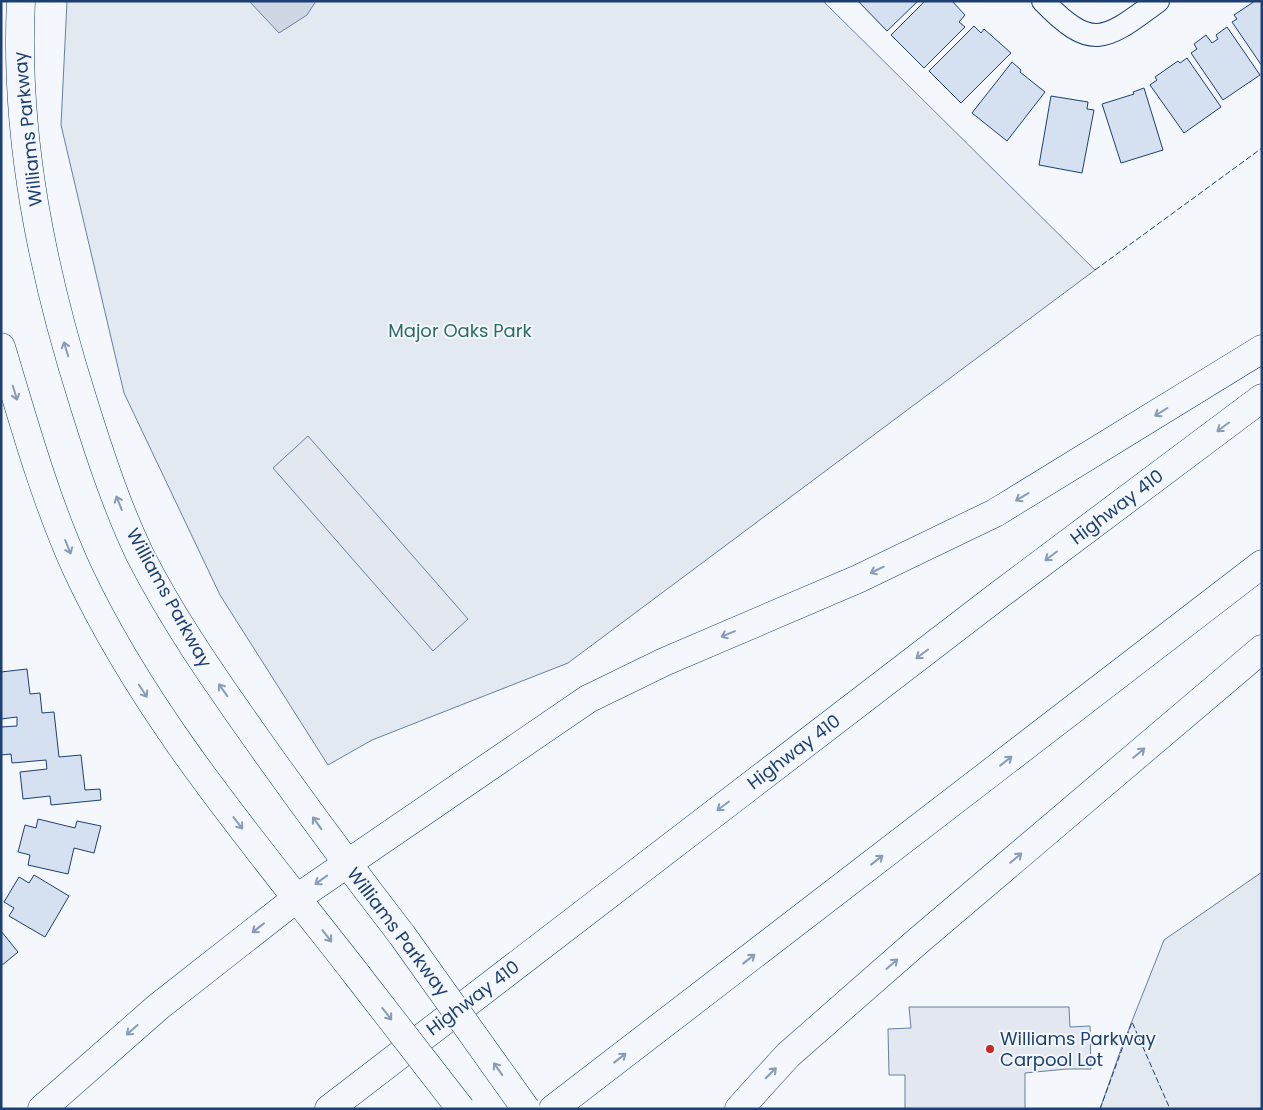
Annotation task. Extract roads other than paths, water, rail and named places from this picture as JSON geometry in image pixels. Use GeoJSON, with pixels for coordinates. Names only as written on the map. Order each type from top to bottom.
{"type":"FeatureCollection","features":[{"type":"Feature","properties":{"kind":"main road","name":"Williams Parkway"},"geometry":{"type":"LineString","coordinates":[[21,1],[19,40],[30,189],[62,336],[101,459],[140,554],[199,657],[346,862],[402,935],[526,1109]]}},
{"type":"Feature","properties":{"kind":"main road"},"geometry":{"type":"LineString","coordinates":[[1,346],[42,482],[75,563],[140,687],[209,786],[461,1109]]}},
{"type":"Feature","properties":{"kind":"main road"},"geometry":{"type":"LineString","coordinates":[[42,1109],[158,1007],[297,898],[346,862],[588,699],[664,662],[858,579],[995,514],[1262,349]]}},
{"type":"Feature","properties":{"kind":"main road","name":"Highway 410"},"geometry":{"type":"LineString","coordinates":[[329,1109],[999,595],[1262,398]]}},
{"type":"Feature","properties":{"kind":"main road"},"geometry":{"type":"LineString","coordinates":[[553,1109],[1262,564]]}},
{"type":"Feature","properties":{"kind":"main road"},"geometry":{"type":"LineString","coordinates":[[738,1109],[756,1088],[796,1049],[1262,649]]}},
{"type":"Feature","properties":{"kind":"main road"},"geometry":{"type":"LineString","coordinates":[[574,1109],[596,1076]]}},
{"type":"Feature","properties":{"kind":"street"},"geometry":{"type":"LineString","coordinates":[[1043,1],[1079,32],[1099,36],[1121,28],[1158,1]]}},
{"type":"Feature","properties":{"kind":"place","name":"Williams Parkway Carpool Lot"},"geometry":{"type":"Point","coordinates":[990,1049]}},
{"type":"Feature","properties":{"kind":"park label","name":"Major Oaks Park"},"geometry":{"type":"Point","coordinates":[460,331]}}]}
